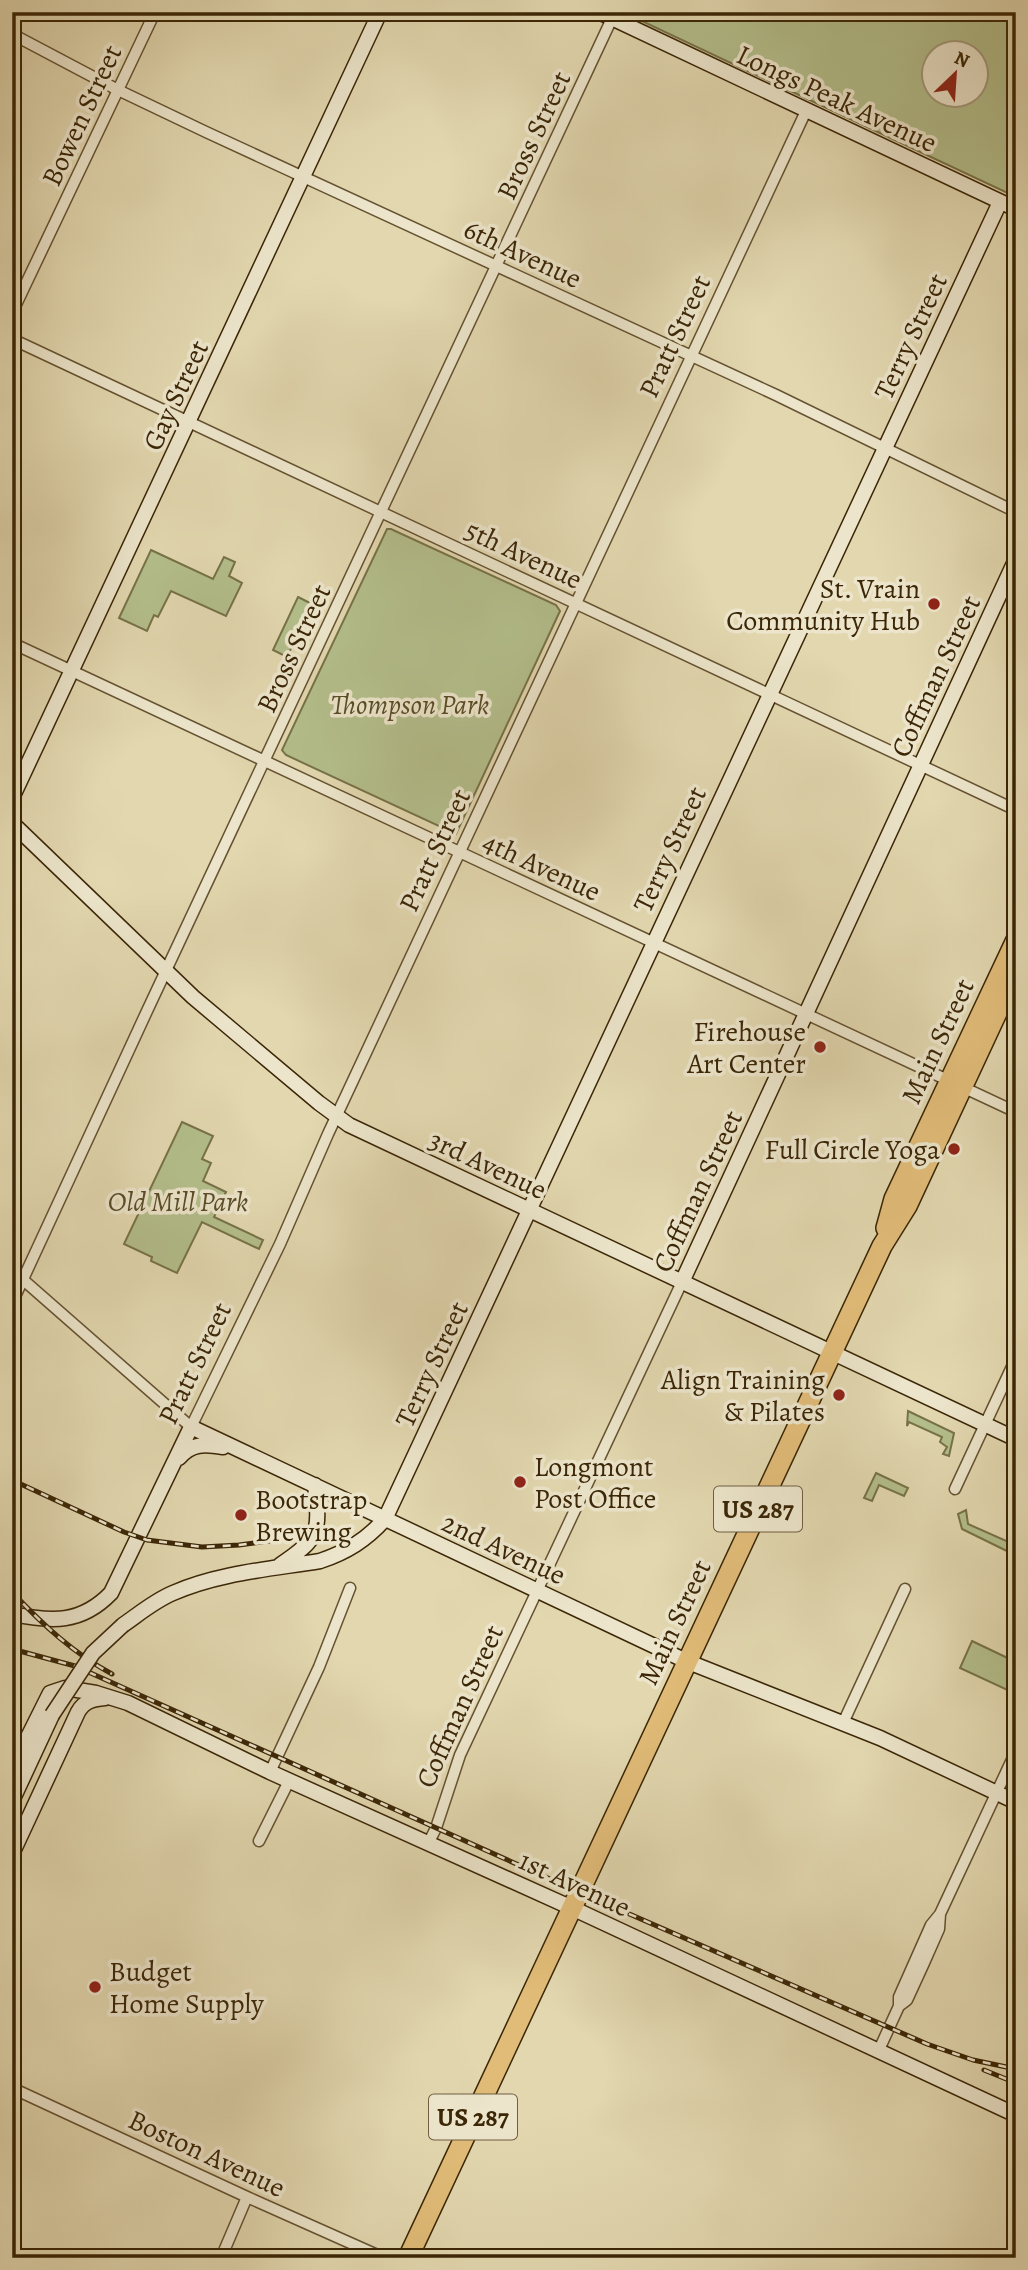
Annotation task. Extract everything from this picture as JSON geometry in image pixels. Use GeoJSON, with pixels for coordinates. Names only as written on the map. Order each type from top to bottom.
{"type":"FeatureCollection","features":[{"type":"Feature","properties":{"kind":"highway","name":"Main Street"},"geometry":{"type":"LineString","coordinates":[[956,1083],[1016,940]]}},
{"type":"Feature","properties":{"kind":"highway","name":"Main Street"},"geometry":{"type":"LineString","coordinates":[[572,1908],[882,1246],[894,1199],[1016,972]]}},
{"type":"Feature","properties":{"kind":"highway","name":"US 287"},"geometry":{"type":"LineString","coordinates":[[408,2258],[572,1908]]}},
{"type":"Feature","properties":{"kind":"street","name":"Bowen Street"},"geometry":{"type":"LineString","coordinates":[[12,313],[155,12]]}},
{"type":"Feature","properties":{"kind":"street","name":"Gay Street"},"geometry":{"type":"LineString","coordinates":[[12,798],[74,671],[380,12]]}},
{"type":"Feature","properties":{"kind":"street","name":"Longs Peak Avenue"},"geometry":{"type":"LineString","coordinates":[[609,14],[806,111],[1016,209]]}},
{"type":"Feature","properties":{"kind":"street","name":"Bross Street"},"geometry":{"type":"LineString","coordinates":[[12,1303],[497,267],[609,14]]}},
{"type":"Feature","properties":{"kind":"street","name":"6th Avenue"},"geometry":{"type":"LineString","coordinates":[[12,34],[118,90],[692,357],[1016,512]]}},
{"type":"Feature","properties":{"kind":"street","name":"Pratt Street"},"geometry":{"type":"LineString","coordinates":[[12,1614],[56,1620],[76,1617],[99,1605],[115,1586],[168,1474],[191,1436],[575,603],[806,111]]}},
{"type":"Feature","properties":{"kind":"street","name":"Terry Street"},"geometry":{"type":"LineString","coordinates":[[385,1519],[1000,202]]}},
{"type":"Feature","properties":{"kind":"street","name":"5th Avenue"},"geometry":{"type":"LineString","coordinates":[[12,339],[1016,810]]}},
{"type":"Feature","properties":{"kind":"street","name":"Coffman Street"},"geometry":{"type":"LineString","coordinates":[[428,1844],[436,1828],[460,1755],[1016,559]]}},
{"type":"Feature","properties":{"kind":"street","name":"4th Avenue"},"geometry":{"type":"LineString","coordinates":[[12,643],[1016,1112]]}},
{"type":"Feature","properties":{"kind":"street","name":"3rd Avenue"},"geometry":{"type":"LineString","coordinates":[[12,823],[166,972],[337,1117],[364,1133],[1016,1439]]}},
{"type":"Feature","properties":{"kind":"street","name":"2nd Avenue"},"geometry":{"type":"LineString","coordinates":[[12,1270],[191,1436],[238,1449],[686,1661],[843,1723],[1016,1802]]}},
{"type":"Feature","properties":{"kind":"street"},"geometry":{"type":"LineString","coordinates":[[955,1489],[1016,1358]]}},
{"type":"Feature","properties":{"kind":"street"},"geometry":{"type":"LineString","coordinates":[[168,1474],[185,1451],[194,1446],[238,1449]]}},
{"type":"Feature","properties":{"kind":"street"},"geometry":{"type":"LineString","coordinates":[[275,1569],[302,1549],[314,1535],[319,1517],[315,1485]]}},
{"type":"Feature","properties":{"kind":"street"},"geometry":{"type":"LineString","coordinates":[[12,1801],[63,1696],[93,1653],[106,1639],[149,1606],[171,1594],[204,1582],[320,1561],[339,1554],[365,1539],[385,1519]]}},
{"type":"Feature","properties":{"kind":"street"},"geometry":{"type":"LineString","coordinates":[[270,1772],[319,1667],[350,1588]]}},
{"type":"Feature","properties":{"kind":"street"},"geometry":{"type":"LineString","coordinates":[[843,1723],[905,1589]]}},
{"type":"Feature","properties":{"kind":"street","name":"1st Avenue"},"geometry":{"type":"LineString","coordinates":[[12,1769],[50,1693],[65,1688],[113,1698],[1016,2115]]}},
{"type":"Feature","properties":{"kind":"street"},"geometry":{"type":"LineString","coordinates":[[12,1854],[82,1704],[90,1700],[113,1698]]}},
{"type":"Feature","properties":{"kind":"street"},"geometry":{"type":"LineString","coordinates":[[878,2052],[899,2006],[907,2000],[924,1963],[939,1929],[940,1914],[1016,1751]]}},
{"type":"Feature","properties":{"kind":"street"},"geometry":{"type":"LineString","coordinates":[[259,1841],[289,1781]]}},
{"type":"Feature","properties":{"kind":"street","name":"Boston Avenue"},"geometry":{"type":"LineString","coordinates":[[12,2088],[384,2258]]}},
{"type":"Feature","properties":{"kind":"street"},"geometry":{"type":"LineString","coordinates":[[221,2258],[247,2197]]}},
{"type":"Feature","properties":{"kind":"green space"},"geometry":{"type":"Polygon","coordinates":[[[628,12],[1016,12],[1016,197],[631,16],[628,12]]]}},
{"type":"Feature","properties":{"kind":"green space","name":"Thompson Park"},"geometry":{"type":"Polygon","coordinates":[[[387,529],[556,605],[560,611],[456,834],[286,755],[282,750],[387,529]]]}},
{"type":"Feature","properties":{"kind":"green space"},"geometry":{"type":"Polygon","coordinates":[[[151,550],[213,579],[224,557],[235,562],[229,576],[242,583],[226,616],[171,591],[158,617],[154,615],[147,631],[119,618],[151,550]]]}},
{"type":"Feature","properties":{"kind":"green space"},"geometry":{"type":"Polygon","coordinates":[[[298,597],[312,604],[287,657],[273,650],[298,597]]]}},
{"type":"Feature","properties":{"kind":"green space","name":"Old Mill Park"},"geometry":{"type":"Polygon","coordinates":[[[182,1122],[213,1136],[202,1159],[211,1163],[203,1181],[226,1192],[214,1217],[263,1240],[259,1249],[202,1222],[177,1273],[124,1244],[182,1122]]]}},
{"type":"Feature","properties":{"kind":"green space"},"geometry":{"type":"Polygon","coordinates":[[[908,1411],[954,1433],[949,1456],[943,1454],[947,1447],[940,1442],[942,1437],[909,1422],[907,1426],[908,1411]]]}},
{"type":"Feature","properties":{"kind":"green space"},"geometry":{"type":"Polygon","coordinates":[[[876,1473],[908,1488],[904,1496],[879,1485],[872,1501],[864,1498],[876,1473]]]}},
{"type":"Feature","properties":{"kind":"green space"},"geometry":{"type":"Polygon","coordinates":[[[966,1510],[968,1524],[1013,1544],[1016,1538],[1016,1552],[1013,1554],[962,1529],[958,1514],[966,1510]]]}},
{"type":"Feature","properties":{"kind":"green space"},"geometry":{"type":"Polygon","coordinates":[[[972,1641],[1016,1662],[1016,1694],[960,1668],[972,1641]]]}},
{"type":"Feature","properties":{"kind":"railway"},"geometry":{"type":"LineString","coordinates":[[12,1480],[147,1540],[202,1547],[277,1540]]}},
{"type":"Feature","properties":{"kind":"railway"},"geometry":{"type":"LineString","coordinates":[[12,1592],[59,1637],[112,1674]]}},
{"type":"Feature","properties":{"kind":"railway"},"geometry":{"type":"LineString","coordinates":[[12,1649],[75,1666],[579,1892],[927,2044],[973,2060],[1016,2069]]}},
{"type":"Feature","properties":{"kind":"railway"},"geometry":{"type":"LineString","coordinates":[[984,2070],[1016,2083]]}},
{"type":"Feature","properties":{"kind":"place","name":"St. Vrain Community Hub"},"geometry":{"type":"Point","coordinates":[934,604]}},
{"type":"Feature","properties":{"kind":"place","name":"Firehouse Art Center"},"geometry":{"type":"Point","coordinates":[820,1047]}},
{"type":"Feature","properties":{"kind":"place","name":"Full Circle Yoga"},"geometry":{"type":"Point","coordinates":[954,1149]}},
{"type":"Feature","properties":{"kind":"place","name":"Align Training & Pilates"},"geometry":{"type":"Point","coordinates":[839,1395]}},
{"type":"Feature","properties":{"kind":"place","name":"Longmont Post Office"},"geometry":{"type":"Point","coordinates":[520,1482]}},
{"type":"Feature","properties":{"kind":"place","name":"Bootstrap Brewing"},"geometry":{"type":"Point","coordinates":[241,1515]}},
{"type":"Feature","properties":{"kind":"place","name":"Budget Home Supply"},"geometry":{"type":"Point","coordinates":[95,1987]}}]}
